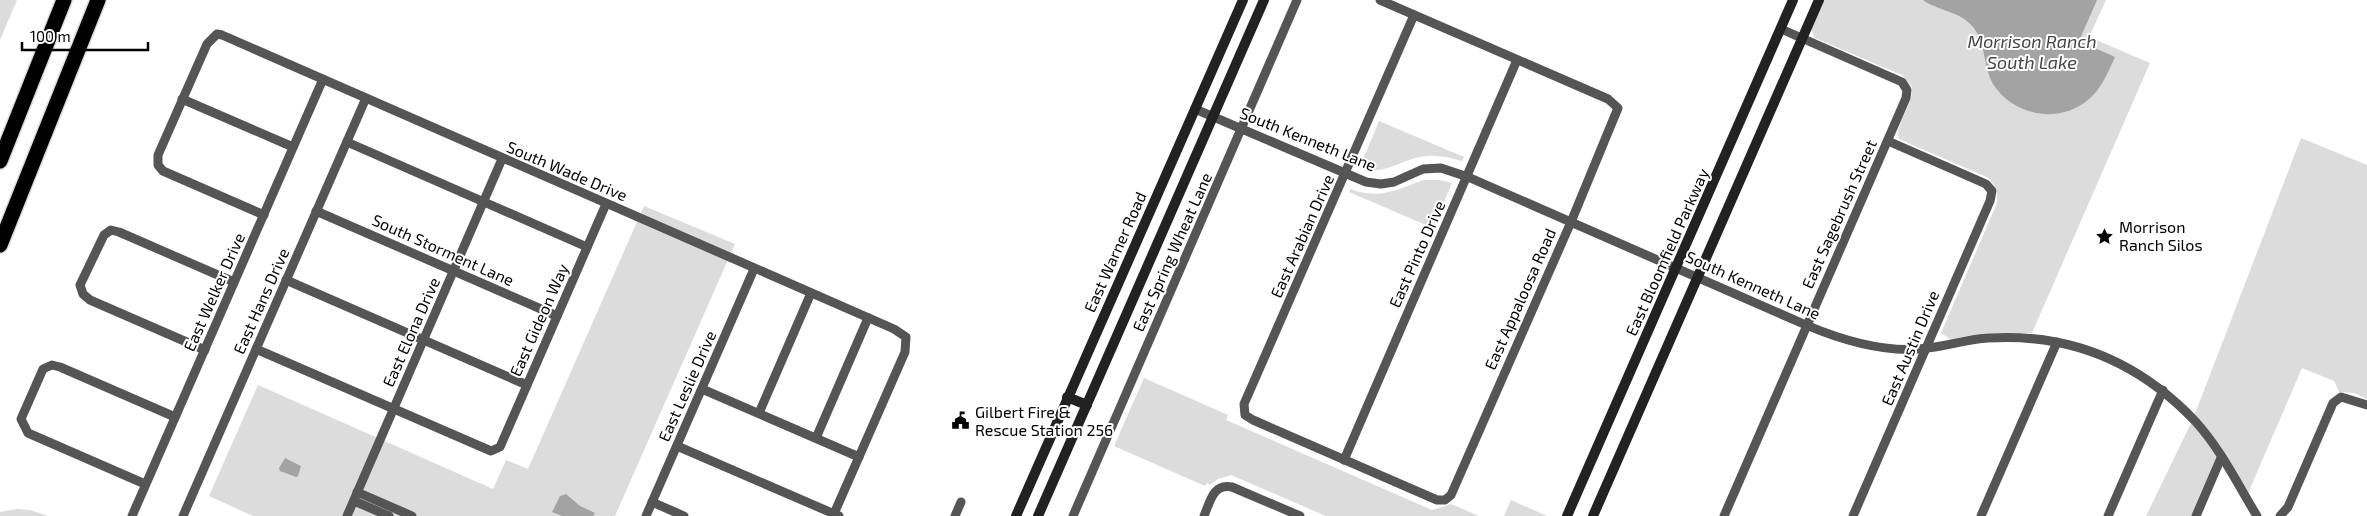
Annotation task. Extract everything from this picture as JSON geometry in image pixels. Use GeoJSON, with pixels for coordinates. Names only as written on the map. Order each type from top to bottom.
{"type":"FeatureCollection","features":[{"type":"Feature","properties":{"kind":"highway"},"geometry":{"type":"LineString","coordinates":[[0,160],[64,0]]}},
{"type":"Feature","properties":{"kind":"highway"},"geometry":{"type":"LineString","coordinates":[[0,245],[98,0]]}},
{"type":"Feature","properties":{"kind":"main road","name":"East Warner Road"},"geometry":{"type":"LineString","coordinates":[[1016,516],[1243,0]]}},
{"type":"Feature","properties":{"kind":"main road"},"geometry":{"type":"LineString","coordinates":[[1038,516],[1264,0]]}},
{"type":"Feature","properties":{"kind":"main road","name":"East Bloomfield Parkway"},"geometry":{"type":"LineString","coordinates":[[1567,516],[1793,0]]}},
{"type":"Feature","properties":{"kind":"main road"},"geometry":{"type":"LineString","coordinates":[[1593,516],[1819,0]]}},
{"type":"Feature","properties":{"kind":"main road"},"geometry":{"type":"LineString","coordinates":[[1067,397],[1087,405]]}},
{"type":"Feature","properties":{"kind":"street","name":"East Spring Wheat Lane"},"geometry":{"type":"LineString","coordinates":[[1073,516],[1297,0]]}},
{"type":"Feature","properties":{"kind":"street"},"geometry":{"type":"LineString","coordinates":[[1380,0],[1517,60]]}},
{"type":"Feature","properties":{"kind":"street","name":"East Arabian Drive"},"geometry":{"type":"LineString","coordinates":[[1344,460],[1245,415],[1244,404],[1414,15]]}},
{"type":"Feature","properties":{"kind":"street"},"geometry":{"type":"LineString","coordinates":[[1780,30],[1802,38]]}},
{"type":"Feature","properties":{"kind":"street","name":"South Wade Drive"},"geometry":{"type":"LineString","coordinates":[[182,99],[207,44],[217,34],[222,35],[894,329],[906,337],[904,352],[858,457]]}},
{"type":"Feature","properties":{"kind":"street","name":"East Sagebrush Street"},"geometry":{"type":"LineString","coordinates":[[1724,516],[1906,98],[1907,90],[1902,82],[1802,38]]}},
{"type":"Feature","properties":{"kind":"street","name":"East Appaloosa Road"},"geometry":{"type":"LineString","coordinates":[[1344,460],[1437,500],[1445,500],[1451,495],[1571,222],[1618,108],[1608,99],[1517,60]]}},
{"type":"Feature","properties":{"kind":"street","name":"East Pinto Drive"},"geometry":{"type":"LineString","coordinates":[[1344,460],[1517,60]]}},
{"type":"Feature","properties":{"kind":"street","name":"East Welker Drive"},"geometry":{"type":"LineString","coordinates":[[132,516],[323,79]]}},
{"type":"Feature","properties":{"kind":"street","name":"East Hans Drive"},"geometry":{"type":"LineString","coordinates":[[183,516],[366,98]]}},
{"type":"Feature","properties":{"kind":"street"},"geometry":{"type":"LineString","coordinates":[[264,215],[163,171],[158,165],[158,155],[182,99],[293,147]]}},
{"type":"Feature","properties":{"kind":"street","name":"South Kenneth Lane"},"geometry":{"type":"LineString","coordinates":[[1195,109],[1366,182],[1381,184],[1394,182],[1423,169],[1441,168],[1468,177],[1806,325],[1850,341],[1869,345],[1926,349],[1986,338],[2009,337],[2057,342],[2092,351],[2116,361],[2163,390],[2196,422],[2257,516]]}},
{"type":"Feature","properties":{"kind":"street","name":"East Austin Drive"},"geometry":{"type":"LineString","coordinates":[[1853,516],[1990,201],[1992,191],[1986,184],[1888,141]]}},
{"type":"Feature","properties":{"kind":"street"},"geometry":{"type":"LineString","coordinates":[[346,142],[587,247]]}},
{"type":"Feature","properties":{"kind":"street","name":"East Elona Drive"},"geometry":{"type":"LineString","coordinates":[[347,516],[502,159]]}},
{"type":"Feature","properties":{"kind":"street","name":"East Gideon Way"},"geometry":{"type":"LineString","coordinates":[[393,409],[491,451],[500,447],[606,204]]}},
{"type":"Feature","properties":{"kind":"street","name":"South Storment Lane"},"geometry":{"type":"LineString","coordinates":[[316,211],[557,316]]}},
{"type":"Feature","properties":{"kind":"street"},"geometry":{"type":"LineString","coordinates":[[205,350],[90,300],[83,294],[80,285],[104,235],[111,230],[234,282]]}},
{"type":"Feature","properties":{"kind":"street","name":"East Leslie Drive"},"geometry":{"type":"LineString","coordinates":[[646,516],[754,269]]}},
{"type":"Feature","properties":{"kind":"street"},"geometry":{"type":"LineString","coordinates":[[286,280],[527,385]]}},
{"type":"Feature","properties":{"kind":"street"},"geometry":{"type":"LineString","coordinates":[[759,413],[811,293]]}},
{"type":"Feature","properties":{"kind":"street"},"geometry":{"type":"LineString","coordinates":[[816,438],[868,318]]}},
{"type":"Feature","properties":{"kind":"street"},"geometry":{"type":"LineString","coordinates":[[1981,516],[2057,342]]}},
{"type":"Feature","properties":{"kind":"street"},"geometry":{"type":"LineString","coordinates":[[256,349],[393,409]]}},
{"type":"Feature","properties":{"kind":"street"},"geometry":{"type":"LineString","coordinates":[[146,484],[28,433],[24,428],[22,420],[43,370],[52,365],[175,417]]}},
{"type":"Feature","properties":{"kind":"street"},"geometry":{"type":"LineString","coordinates":[[677,446],[835,515],[858,457],[702,388]]}},
{"type":"Feature","properties":{"kind":"street"},"geometry":{"type":"LineString","coordinates":[[2108,516],[2163,390]]}},
{"type":"Feature","properties":{"kind":"street"},"geometry":{"type":"LineString","coordinates":[[2280,516],[2288,507],[2334,403],[2341,397],[2367,405]]}},
{"type":"Feature","properties":{"kind":"street"},"geometry":{"type":"LineString","coordinates":[[2196,516],[2221,458]]}},
{"type":"Feature","properties":{"kind":"street"},"geometry":{"type":"LineString","coordinates":[[1204,516],[1214,494],[1220,486],[1232,487],[1300,516]]}},
{"type":"Feature","properties":{"kind":"street"},"geometry":{"type":"LineString","coordinates":[[355,496],[389,516]]}},
{"type":"Feature","properties":{"kind":"street"},"geometry":{"type":"LineString","coordinates":[[355,496],[412,516]]}},
{"type":"Feature","properties":{"kind":"street"},"geometry":{"type":"LineString","coordinates":[[652,502],[684,516]]}},
{"type":"Feature","properties":{"kind":"street"},"geometry":{"type":"LineString","coordinates":[[955,516],[961,502]]}},
{"type":"Feature","properties":{"kind":"shaded area"},"geometry":{"type":"Polygon","coordinates":[[[0,0],[17,0],[0,40],[0,0]]]}},
{"type":"Feature","properties":{"kind":"shaded area"},"geometry":{"type":"Polygon","coordinates":[[[1823,0],[2106,0],[2089,37],[2150,63],[2032,333],[1986,333],[1950,339],[1941,333],[1997,203],[1997,190],[1989,178],[1899,139],[1899,128],[1910,101],[1912,87],[1902,75],[1815,38],[1811,30],[1823,0]]]}},
{"type":"Feature","properties":{"kind":"shaded area"},"geometry":{"type":"Polygon","coordinates":[[[1379,121],[1464,157],[1462,161],[1441,156],[1425,156],[1383,169],[1376,170],[1360,167],[1379,121]]]}},
{"type":"Feature","properties":{"kind":"shaded area"},"geometry":{"type":"Polygon","coordinates":[[[2301,138],[2367,165],[2367,399],[2354,393],[2339,392],[2334,381],[2302,368],[2246,498],[2221,458],[2196,516],[2146,516],[2193,419],[2301,138]]]}},
{"type":"Feature","properties":{"kind":"shaded area"},"geometry":{"type":"Polygon","coordinates":[[[1424,180],[1440,180],[1452,183],[1433,228],[1349,192],[1350,189],[1379,194],[1424,180]]]}},
{"type":"Feature","properties":{"kind":"shaded area"},"geometry":{"type":"Polygon","coordinates":[[[644,206],[735,244],[615,516],[253,516],[209,496],[258,385],[493,489],[506,460],[528,469],[644,206]]]}},
{"type":"Feature","properties":{"kind":"shaded area"},"geometry":{"type":"Polygon","coordinates":[[[1144,378],[1228,415],[1226,420],[1432,510],[1451,504],[1479,516],[1326,516],[1231,475],[1218,479],[1210,485],[1207,483],[1205,486],[1114,446],[1144,378]]]}},
{"type":"Feature","properties":{"kind":"shaded area"},"geometry":{"type":"Polygon","coordinates":[[[1511,500],[1547,516],[1504,516],[1511,500]]]}},
{"type":"Feature","properties":{"kind":"shaded area"},"geometry":{"type":"Polygon","coordinates":[[[17,509],[30,510],[48,516],[0,516],[0,512],[17,509]]]}},
{"type":"Feature","properties":{"kind":"water","name":"Morrison Ranch South Lake"},"geometry":{"type":"Polygon","coordinates":[[[1923,0],[2097,0],[2079,41],[2115,57],[2098,90],[2077,107],[2065,112],[2051,114],[2025,110],[2012,104],[1993,84],[1987,70],[1980,40],[1973,27],[1955,14],[1935,7],[1923,0]]]}},
{"type":"Feature","properties":{"kind":"water"},"geometry":{"type":"Polygon","coordinates":[[[285,458],[301,466],[298,476],[280,471],[279,468],[285,458]]]}},
{"type":"Feature","properties":{"kind":"water"},"geometry":{"type":"Polygon","coordinates":[[[566,494],[580,506],[595,513],[593,516],[562,516],[552,512],[560,496],[566,494]]]}},
{"type":"Feature","properties":{"kind":"place","name":"Morrison Ranch Silos"},"geometry":{"type":"Point","coordinates":[2105,236]}},
{"type":"Feature","properties":{"kind":"place","name":"Gilbert Fire & Rescue Station 256"},"geometry":{"type":"Point","coordinates":[961,421]}}]}
